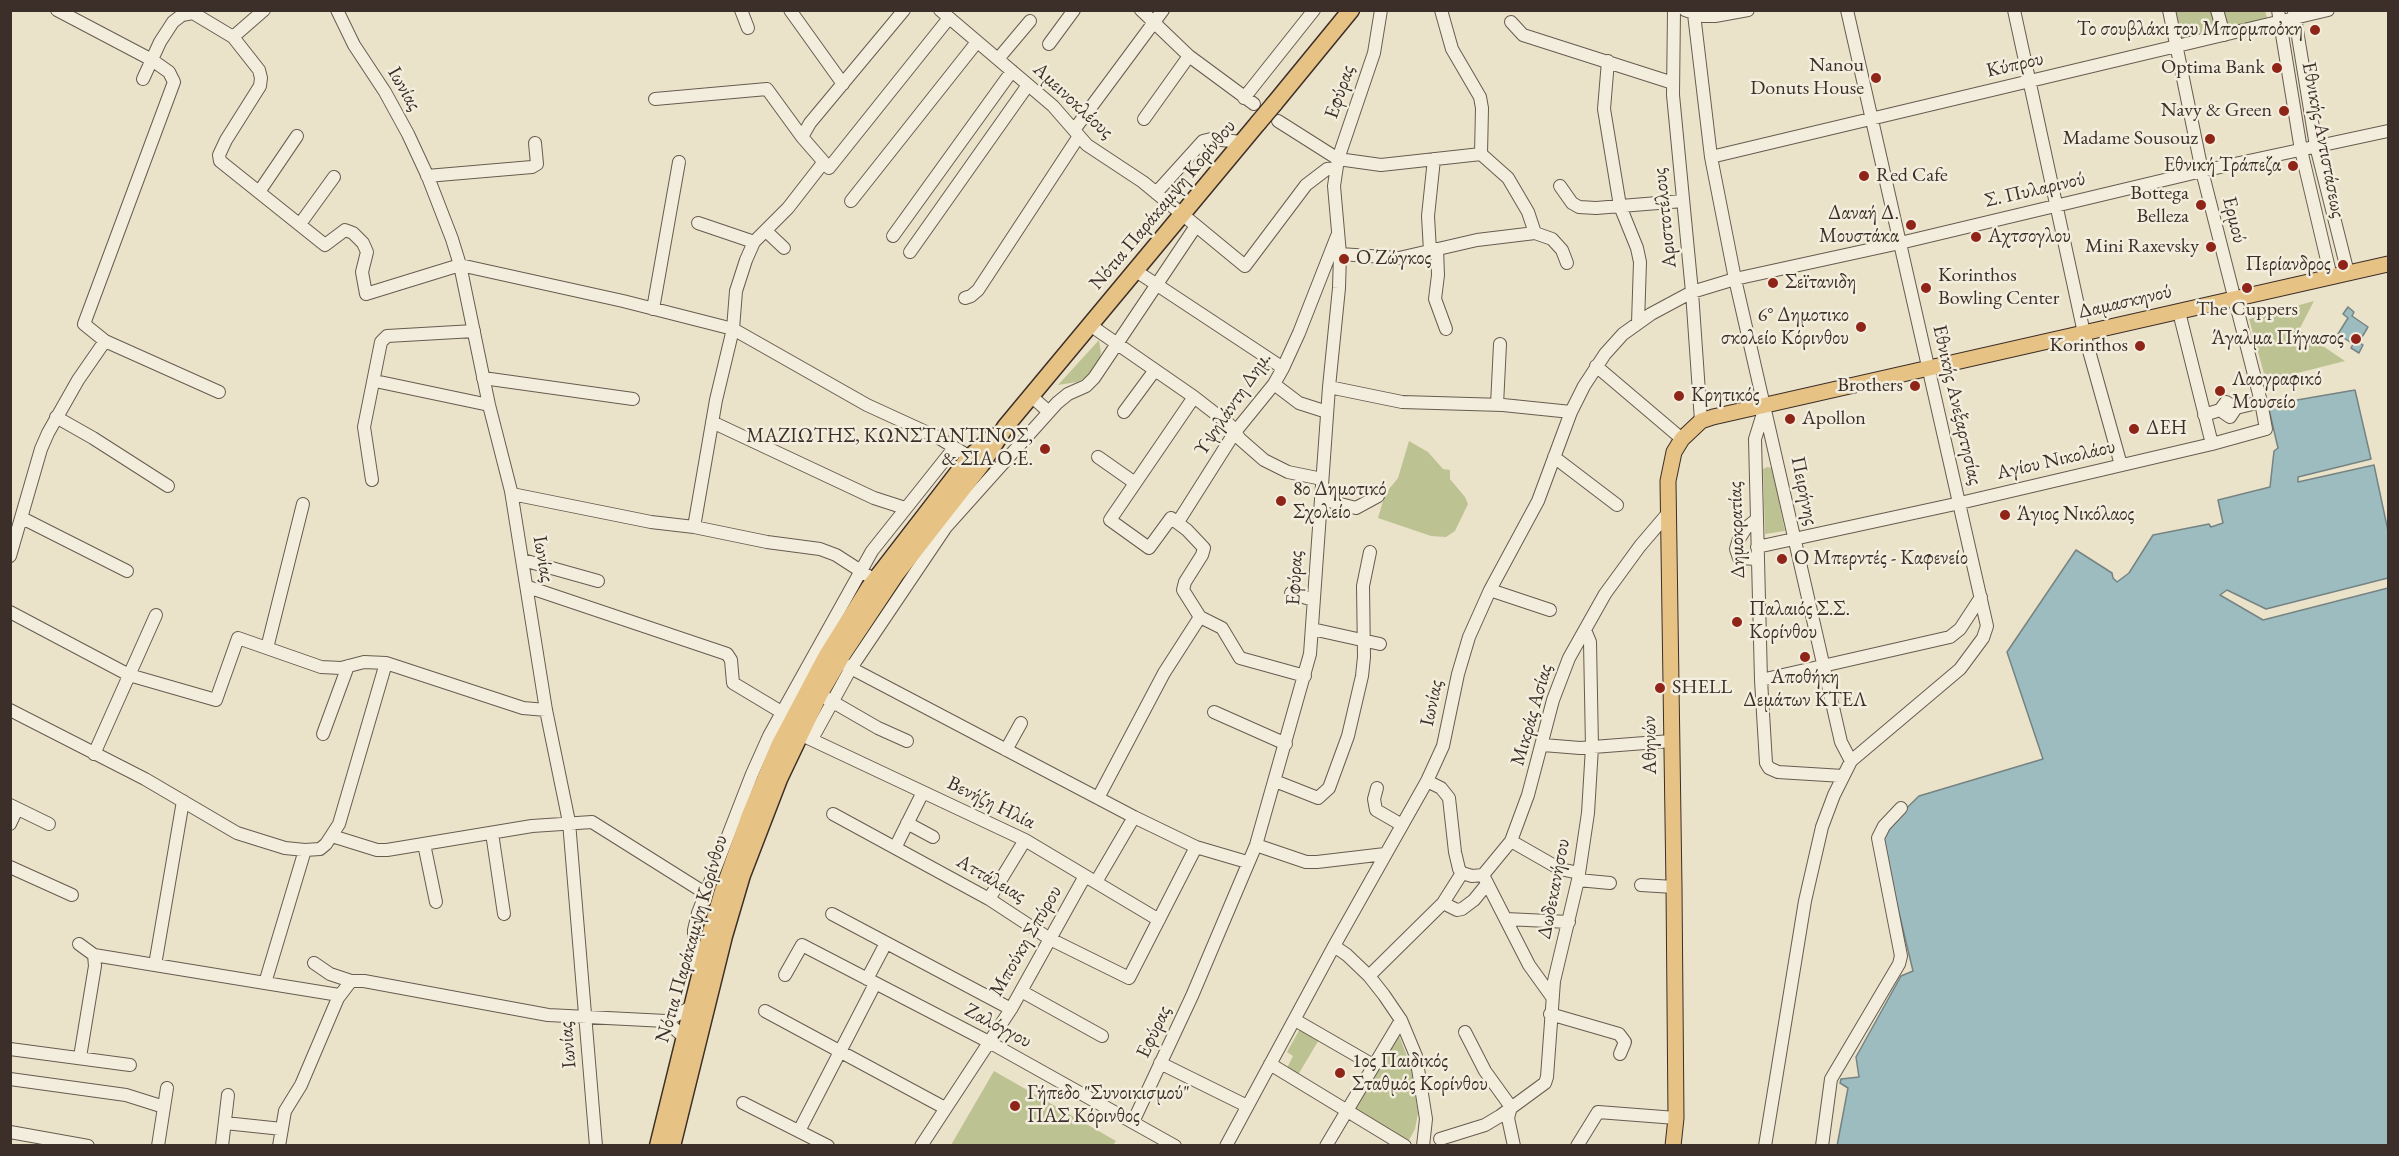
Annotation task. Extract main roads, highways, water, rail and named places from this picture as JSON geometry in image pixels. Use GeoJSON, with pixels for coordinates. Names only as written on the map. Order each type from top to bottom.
{"type":"FeatureCollection","features":[{"type":"Feature","properties":{"kind":"highway","name":"Νότια Παράκαμψη Κορίνθου"},"geometry":{"type":"LineString","coordinates":[[658,1146],[731,846],[767,773],[787,716],[885,589],[942,524],[1006,426],[1351,10]]}},
{"type":"Feature","properties":{"kind":"highway","name":"Νότια Παράκαμψη Κορίνθου"},"geometry":{"type":"LineString","coordinates":[[672,1146],[721,946],[739,885],[779,779],[806,737],[826,698],[832,660],[875,581],[970,456],[1006,426]]}},
{"type":"Feature","properties":{"kind":"main road","name":"Δαμασκηνού"},"geometry":{"type":"LineString","coordinates":[[1701,421],[2388,264]]}},
{"type":"Feature","properties":{"kind":"main road","name":"Αθηνών"},"geometry":{"type":"LineString","coordinates":[[1673,1146],[1676,1118],[1668,481],[1671,461],[1682,439],[1701,421]]}},
{"type":"Feature","properties":{"kind":"water"},"geometry":{"type":"Polygon","coordinates":[[[2348,307],[2354,312],[2352,316],[2368,327],[2359,342],[2363,345],[2359,353],[2351,348],[2353,344],[2338,334],[2348,318],[2343,314],[2348,307]]]}},
{"type":"Feature","properties":{"kind":"water"},"geometry":{"type":"Polygon","coordinates":[[[2355,390],[2371,459],[2298,477],[2298,482],[2374,465],[2388,531],[2388,578],[2266,609],[2227,590],[2220,595],[2263,620],[2388,588],[2388,1145],[1837,1146],[1848,1088],[1840,1083],[1841,1079],[1859,1077],[1856,1057],[1901,976],[1913,971],[1880,834],[1919,796],[2043,759],[2007,652],[2076,550],[2112,573],[2117,582],[2129,573],[2153,535],[2209,524],[2211,527],[2223,523],[2218,500],[2270,487],[2274,451],[2278,448],[2268,405],[2355,390]]]}},
{"type":"Feature","properties":{"kind":"place","name":"Το σουβλάκι του Μπορμποὀκη"},"geometry":{"type":"Point","coordinates":[2315,30]}},
{"type":"Feature","properties":{"kind":"place","name":"Optima Bank"},"geometry":{"type":"Point","coordinates":[2277,68]}},
{"type":"Feature","properties":{"kind":"place","name":"Nanou Donuts House"},"geometry":{"type":"Point","coordinates":[1876,78]}},
{"type":"Feature","properties":{"kind":"place","name":"Navy & Green"},"geometry":{"type":"Point","coordinates":[2284,111]}},
{"type":"Feature","properties":{"kind":"place","name":"Madame Sousouz"},"geometry":{"type":"Point","coordinates":[2210,139]}},
{"type":"Feature","properties":{"kind":"place","name":"Εθνική Τράπεζα"},"geometry":{"type":"Point","coordinates":[2293,166]}},
{"type":"Feature","properties":{"kind":"place","name":"Red Cafe"},"geometry":{"type":"Point","coordinates":[1864,176]}},
{"type":"Feature","properties":{"kind":"place","name":"Bottega Belleza"},"geometry":{"type":"Point","coordinates":[2201,205]}},
{"type":"Feature","properties":{"kind":"place","name":"Δαναή Δ. Μουστάκα"},"geometry":{"type":"Point","coordinates":[1911,225]}},
{"type":"Feature","properties":{"kind":"place","name":"Αχτσογλου"},"geometry":{"type":"Point","coordinates":[1976,237]}},
{"type":"Feature","properties":{"kind":"place","name":"Mini Raxevsky"},"geometry":{"type":"Point","coordinates":[2211,247]}},
{"type":"Feature","properties":{"kind":"place","name":"Ο Ζώγκος"},"geometry":{"type":"Point","coordinates":[1344,259]}},
{"type":"Feature","properties":{"kind":"place","name":"Περίανδρος"},"geometry":{"type":"Point","coordinates":[2343,265]}},
{"type":"Feature","properties":{"kind":"place","name":"Σεϊτανιδη"},"geometry":{"type":"Point","coordinates":[1773,283]}},
{"type":"Feature","properties":{"kind":"place","name":"Korinthos Bowling Center"},"geometry":{"type":"Point","coordinates":[1926,288]}},
{"type":"Feature","properties":{"kind":"place","name":"The Cuppers"},"geometry":{"type":"Point","coordinates":[2247,288]}},
{"type":"Feature","properties":{"kind":"place","name":"6° Δημοτικο σκολείο Κόρινθου"},"geometry":{"type":"Point","coordinates":[1861,327]}},
{"type":"Feature","properties":{"kind":"place","name":"Άγαλμα Πήγασος"},"geometry":{"type":"Point","coordinates":[2356,339]}},
{"type":"Feature","properties":{"kind":"place","name":"Korinthos"},"geometry":{"type":"Point","coordinates":[2140,346]}},
{"type":"Feature","properties":{"kind":"place","name":"Brothers"},"geometry":{"type":"Point","coordinates":[1915,386]}},
{"type":"Feature","properties":{"kind":"place","name":"Λαογραφικό Μουσείο"},"geometry":{"type":"Point","coordinates":[2220,391]}},
{"type":"Feature","properties":{"kind":"place","name":"Κρητικός"},"geometry":{"type":"Point","coordinates":[1679,396]}},
{"type":"Feature","properties":{"kind":"place","name":"Apollon"},"geometry":{"type":"Point","coordinates":[1790,419]}},
{"type":"Feature","properties":{"kind":"place","name":"ΔΕΗ"},"geometry":{"type":"Point","coordinates":[2134,429]}},
{"type":"Feature","properties":{"kind":"place","name":"ΜΑΖΙΩΤΗΣ, ΚΩΝΣΤΑΝΤΙΝΟΣ, & ΣΙΑ Ο.Ε."},"geometry":{"type":"Point","coordinates":[1045,449]}},
{"type":"Feature","properties":{"kind":"place","name":"8ο Δημοτικό Σχολείο"},"geometry":{"type":"Point","coordinates":[1281,501]}},
{"type":"Feature","properties":{"kind":"place","name":"Άγιος Νικόλαος"},"geometry":{"type":"Point","coordinates":[2005,515]}},
{"type":"Feature","properties":{"kind":"place","name":"Ο Μπερντές - Καφενείο"},"geometry":{"type":"Point","coordinates":[1782,559]}},
{"type":"Feature","properties":{"kind":"place","name":"Παλαιός Σ.Σ. Κορίνθου"},"geometry":{"type":"Point","coordinates":[1737,622]}},
{"type":"Feature","properties":{"kind":"place","name":"Αποθήκη Δεμάτων ΚΤΕΛ"},"geometry":{"type":"Point","coordinates":[1805,657]}},
{"type":"Feature","properties":{"kind":"place","name":"SHELL"},"geometry":{"type":"Point","coordinates":[1660,688]}},
{"type":"Feature","properties":{"kind":"place","name":"1ος Παιδικός Σταθμός Κορίνθου"},"geometry":{"type":"Point","coordinates":[1340,1073]}},
{"type":"Feature","properties":{"kind":"place","name":"Γήπεδο \"Συνοικισμού\" ΠΑΣ Κόρινθος"},"geometry":{"type":"Point","coordinates":[1015,1106]}}]}
